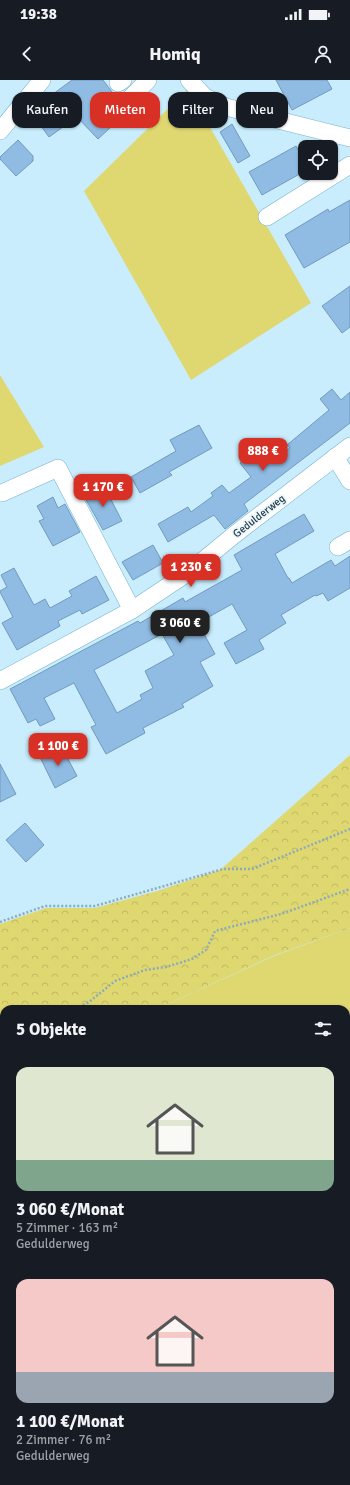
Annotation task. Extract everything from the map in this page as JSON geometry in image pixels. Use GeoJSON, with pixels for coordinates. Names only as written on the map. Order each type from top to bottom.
{"type":"FeatureCollection","features":[{"type":"Feature","properties":{"kind":"street"},"geometry":{"type":"LineString","coordinates":[[0,131],[42,80]]}},
{"type":"Feature","properties":{"kind":"street"},"geometry":{"type":"LineString","coordinates":[[137,92],[148,80]]}},
{"type":"Feature","properties":{"kind":"street"},"geometry":{"type":"LineString","coordinates":[[189,80],[205,97],[226,107],[350,138]]}},
{"type":"Feature","properties":{"kind":"street"},"geometry":{"type":"LineString","coordinates":[[267,216],[350,165]]}},
{"type":"Feature","properties":{"kind":"street","name":"Gedulderweg"},"geometry":{"type":"LineString","coordinates":[[0,681],[132,610],[189,572],[234,535],[350,446]]}},
{"type":"Feature","properties":{"kind":"street"},"geometry":{"type":"LineString","coordinates":[[335,457],[350,481]]}},
{"type":"Feature","properties":{"kind":"street"},"geometry":{"type":"LineString","coordinates":[[2,493],[58,468],[132,610]]}},
{"type":"Feature","properties":{"kind":"path"},"geometry":{"type":"LineString","coordinates":[[0,922],[45,906],[95,906],[223,869],[252,869],[350,829]]}},
{"type":"Feature","properties":{"kind":"path"},"geometry":{"type":"LineString","coordinates":[[83,1005],[115,981],[145,970],[166,967],[192,959],[206,950],[215,931],[281,914],[350,889]]}},
{"type":"Feature","properties":{"kind":"green space"},"geometry":{"type":"Polygon","coordinates":[[[168,109],[168,128],[210,128],[311,303],[191,380],[84,191],[148,128],[160,128],[160,116],[168,109]]]}},
{"type":"Feature","properties":{"kind":"green space"},"geometry":{"type":"Polygon","coordinates":[[[0,375],[44,447],[0,466],[0,375]]]}},
{"type":"Feature","properties":{"kind":"green space"},"geometry":{"type":"Polygon","coordinates":[[[350,755],[350,928],[275,955],[166,1005],[0,1005],[0,924],[46,908],[95,908],[157,891],[220,870],[350,755]]]}},
{"type":"Feature","properties":{"kind":"green space"},"geometry":{"type":"Polygon","coordinates":[[[350,928],[350,1005],[166,1005],[274,956],[350,928]]]}},
{"type":"Feature","properties":{"kind":"building"},"geometry":{"type":"Polygon","coordinates":[[[72,80],[103,80],[112,92],[90,92],[90,128],[110,128],[98,139],[82,122],[82,92],[56,92],[72,80]]]}},
{"type":"Feature","properties":{"kind":"building"},"geometry":{"type":"Polygon","coordinates":[[[276,80],[327,80],[332,89],[292,110],[288,102],[288,92],[282,92],[276,80]]]}},
{"type":"Feature","properties":{"kind":"building"},"geometry":{"type":"Polygon","coordinates":[[[232,124],[250,156],[238,163],[220,132],[232,124]]]}},
{"type":"Feature","properties":{"kind":"building"},"geometry":{"type":"Polygon","coordinates":[[[42,128],[62,128],[49,137],[42,128]]]}},
{"type":"Feature","properties":{"kind":"building"},"geometry":{"type":"Polygon","coordinates":[[[18,140],[33,156],[33,161],[16,176],[0,159],[0,157],[18,140]]]}},
{"type":"Feature","properties":{"kind":"building"},"geometry":{"type":"Polygon","coordinates":[[[296,146],[298,149],[298,175],[262,195],[249,172],[296,146]]]}},
{"type":"Feature","properties":{"kind":"building"},"geometry":{"type":"Polygon","coordinates":[[[350,200],[350,242],[304,268],[285,235],[328,209],[329,212],[350,200]]]}},
{"type":"Feature","properties":{"kind":"building"},"geometry":{"type":"Polygon","coordinates":[[[350,286],[350,327],[342,333],[322,306],[350,286]]]}},
{"type":"Feature","properties":{"kind":"building"},"geometry":{"type":"Polygon","coordinates":[[[332,389],[341,400],[350,392],[350,423],[244,504],[248,511],[225,529],[214,515],[168,542],[158,524],[188,507],[191,512],[213,496],[211,493],[222,485],[229,493],[251,477],[240,463],[252,454],[263,468],[290,448],[287,445],[329,410],[320,399],[332,389]]]}},
{"type":"Feature","properties":{"kind":"building"},"geometry":{"type":"Polygon","coordinates":[[[199,425],[212,448],[169,472],[172,475],[140,493],[131,477],[176,451],[170,440],[199,425]]]}},
{"type":"Feature","properties":{"kind":"building"},"geometry":{"type":"Polygon","coordinates":[[[104,486],[122,521],[103,530],[84,496],[104,486]]]}},
{"type":"Feature","properties":{"kind":"building"},"geometry":{"type":"Polygon","coordinates":[[[53,497],[58,508],[65,504],[80,532],[53,546],[39,521],[44,519],[37,506],[53,497]]]}},
{"type":"Feature","properties":{"kind":"building"},"geometry":{"type":"Polygon","coordinates":[[[304,514],[314,531],[275,554],[288,578],[292,583],[331,560],[335,566],[350,556],[350,588],[328,601],[323,593],[316,596],[315,595],[281,615],[286,623],[259,640],[264,649],[236,664],[224,643],[247,630],[232,604],[198,623],[215,654],[200,662],[213,686],[182,704],[184,707],[143,728],[145,733],[106,754],[91,727],[96,725],[74,683],[44,698],[55,719],[40,726],[36,719],[28,723],[10,689],[138,621],[140,623],[183,598],[185,602],[242,570],[234,555],[304,514]],[[162,634],[94,670],[117,713],[142,699],[140,695],[153,688],[145,671],[174,655],[162,634]]]}},
{"type":"Feature","properties":{"kind":"building"},"geometry":{"type":"Polygon","coordinates":[[[153,545],[163,563],[133,580],[122,562],[153,545]]]}},
{"type":"Feature","properties":{"kind":"building"},"geometry":{"type":"Polygon","coordinates":[[[14,568],[34,605],[45,599],[50,608],[72,596],[69,591],[96,576],[109,600],[82,614],[80,610],[58,621],[60,626],[17,650],[2,623],[13,617],[0,592],[7,587],[1,575],[14,568]]]}},
{"type":"Feature","properties":{"kind":"building"},"geometry":{"type":"Polygon","coordinates":[[[61,746],[77,776],[55,788],[40,757],[61,746]]]}},
{"type":"Feature","properties":{"kind":"building"},"geometry":{"type":"Polygon","coordinates":[[[0,764],[16,794],[0,802],[0,764]]]}},
{"type":"Feature","properties":{"kind":"building"},"geometry":{"type":"Polygon","coordinates":[[[25,823],[44,845],[26,862],[6,840],[25,823]]]}}]}
